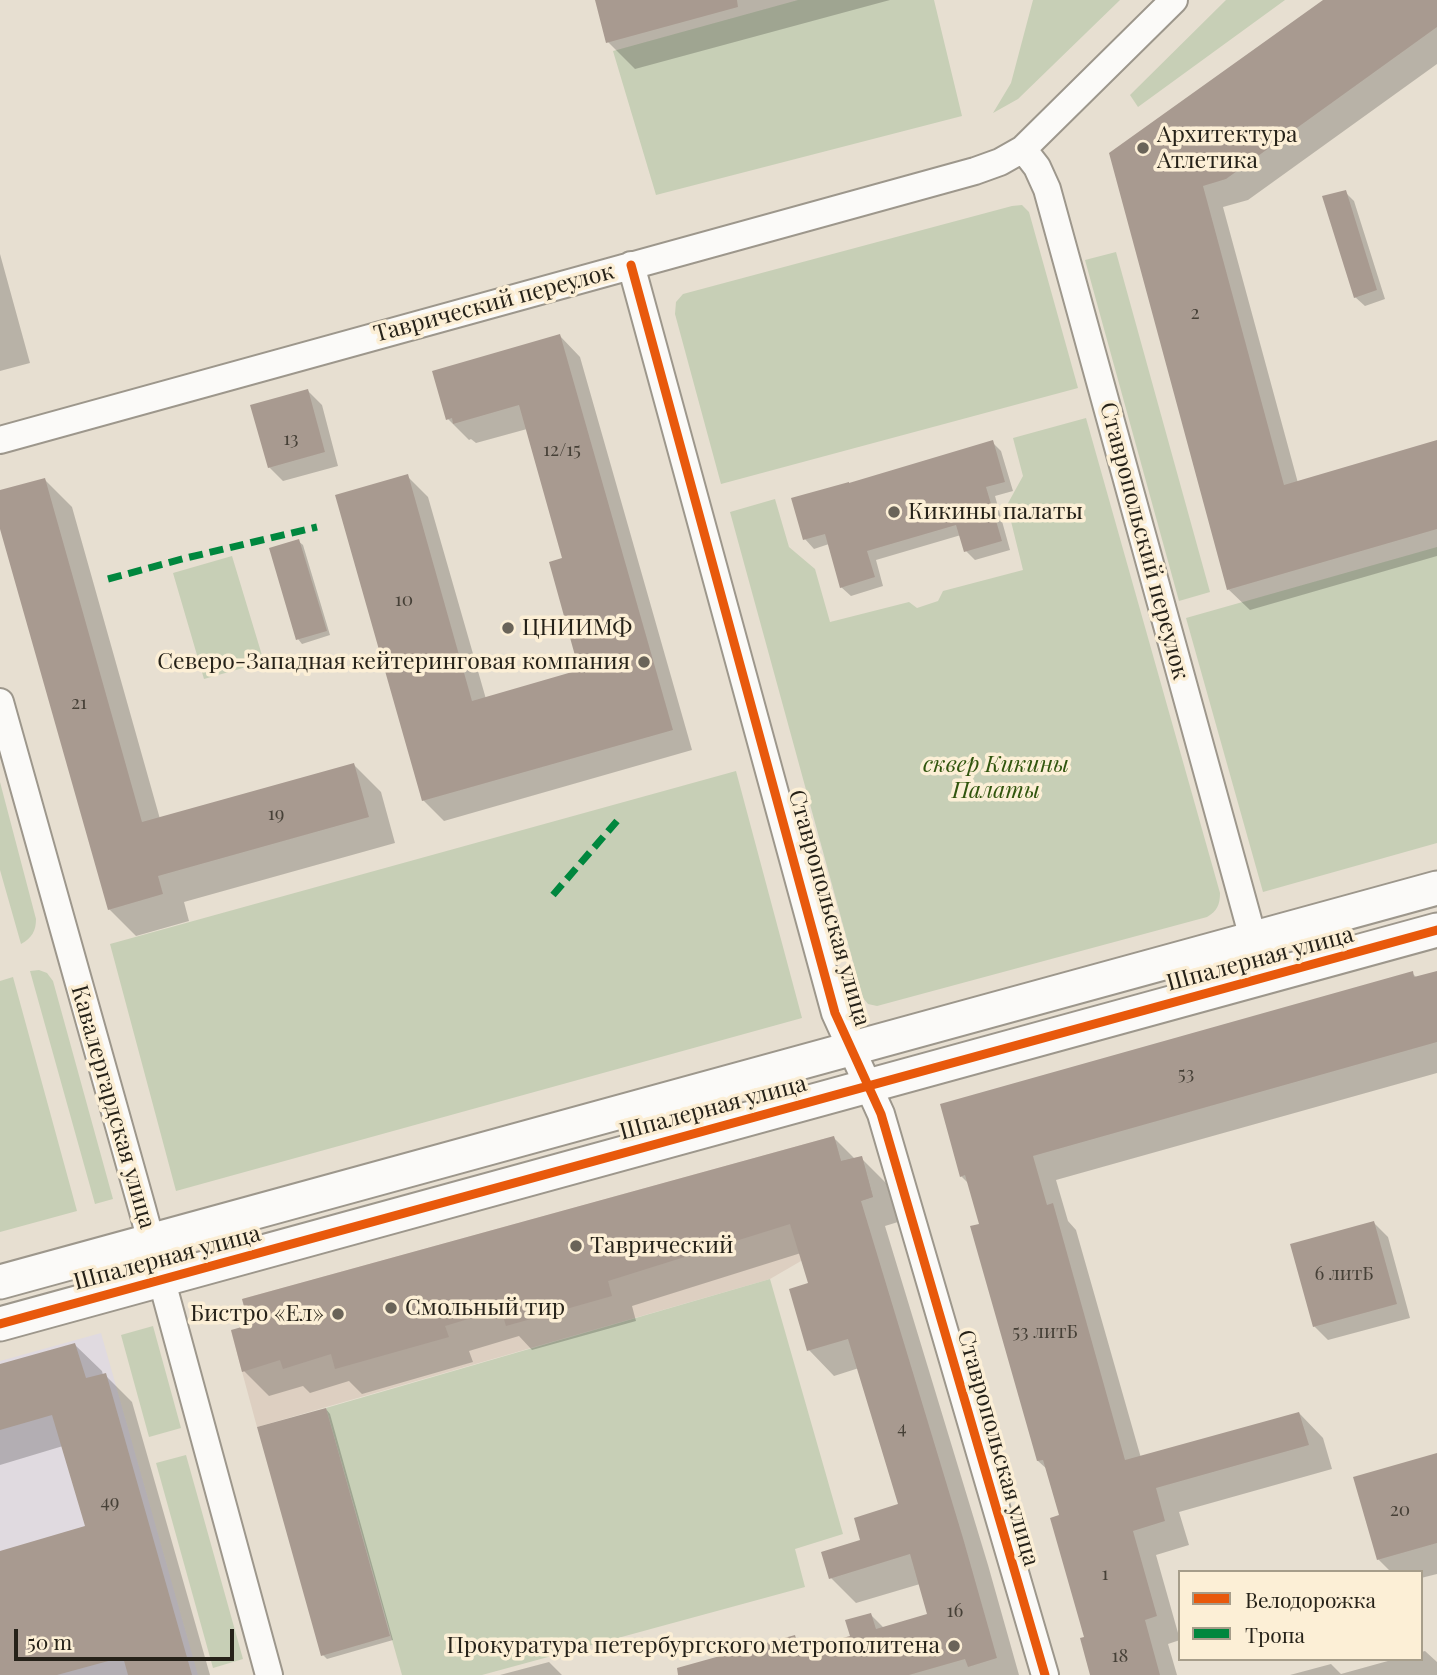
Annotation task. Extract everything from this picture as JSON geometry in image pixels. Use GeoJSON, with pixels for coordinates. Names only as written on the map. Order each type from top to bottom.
{"type":"FeatureCollection","features":[{"type":"Feature","properties":{"kind":"street","name":"Таврический переулок"},"geometry":{"type":"LineString","coordinates":[[0,440],[1000,162],[1023,149],[1174,0]]}},
{"type":"Feature","properties":{"kind":"street","name":"Ставропольский переулок"},"geometry":{"type":"LineString","coordinates":[[1023,149],[1037,167],[1047,189],[1253,938]]}},
{"type":"Feature","properties":{"kind":"street","name":"Ставропольская улица"},"geometry":{"type":"LineString","coordinates":[[631,265],[835,1013],[869,1086],[884,1126],[1045,1675]]}},
{"type":"Feature","properties":{"kind":"street","name":"Кавалергардская улица"},"geometry":{"type":"LineString","coordinates":[[0,702],[269,1675]]}},
{"type":"Feature","properties":{"kind":"street","name":"Шпалерная улица"},"geometry":{"type":"LineString","coordinates":[[0,1282],[1437,888]]}},
{"type":"Feature","properties":{"kind":"street","name":"Шпалерная улица"},"geometry":{"type":"LineString","coordinates":[[0,1324],[1437,930]]}},
{"type":"Feature","properties":{"kind":"shaded area","name":"Таврический"},"geometry":{"type":"Polygon","coordinates":[[[834,1136],[841,1161],[862,1156],[873,1197],[840,1208],[836,1249],[801,1261],[770,1279],[257,1427],[231,1331],[249,1325],[242,1299],[834,1136]]]}},
{"type":"Feature","properties":{"kind":"shaded area"},"geometry":{"type":"Polygon","coordinates":[[[101,1333],[198,1675],[0,1675],[0,1361],[101,1333]]]}},
{"type":"Feature","properties":{"kind":"green space"},"geometry":{"type":"Polygon","coordinates":[[[798,0],[934,0],[962,116],[656,195],[613,51],[798,0]]]}},
{"type":"Feature","properties":{"kind":"green space"},"geometry":{"type":"Polygon","coordinates":[[[1033,0],[1120,0],[1018,99],[993,113],[1011,83],[1033,0]]]}},
{"type":"Feature","properties":{"kind":"green space"},"geometry":{"type":"Polygon","coordinates":[[[1226,0],[1285,0],[1138,107],[1130,95],[1226,0]]]}},
{"type":"Feature","properties":{"kind":"green space"},"geometry":{"type":"Polygon","coordinates":[[[1022,205],[1029,212],[1078,388],[721,484],[675,314],[676,302],[683,294],[1022,205]]]}},
{"type":"Feature","properties":{"kind":"green space"},"geometry":{"type":"Polygon","coordinates":[[[1116,252],[1210,592],[1179,601],[1085,260],[1116,252]]]}},
{"type":"Feature","properties":{"kind":"green space","name":"сквер Кикины Палаты"},"geometry":{"type":"Polygon","coordinates":[[[1086,418],[1220,893],[1219,904],[1207,917],[877,1006],[868,1004],[863,998],[730,512],[775,499],[789,547],[815,569],[830,622],[909,602],[917,608],[938,601],[943,591],[1023,570],[1007,505],[1023,476],[1013,438],[1086,418]]]}},
{"type":"Feature","properties":{"kind":"green space"},"geometry":{"type":"Polygon","coordinates":[[[1437,547],[1437,843],[1263,892],[1186,618],[1437,547]]]}},
{"type":"Feature","properties":{"kind":"green space"},"geometry":{"type":"Polygon","coordinates":[[[232,556],[264,662],[204,679],[173,573],[232,556]]]}},
{"type":"Feature","properties":{"kind":"green space"},"geometry":{"type":"Polygon","coordinates":[[[736,771],[802,1018],[176,1191],[110,944],[736,771]]]}},
{"type":"Feature","properties":{"kind":"green space"},"geometry":{"type":"Polygon","coordinates":[[[0,782],[36,919],[33,934],[21,944],[0,870],[0,782]]]}},
{"type":"Feature","properties":{"kind":"green space"},"geometry":{"type":"Polygon","coordinates":[[[30,971],[47,973],[53,981],[113,1199],[95,1204],[30,971]]]}},
{"type":"Feature","properties":{"kind":"green space"},"geometry":{"type":"Polygon","coordinates":[[[13,977],[77,1211],[0,1232],[0,981],[13,977]]]}},
{"type":"Feature","properties":{"kind":"green space"},"geometry":{"type":"Polygon","coordinates":[[[770,1279],[843,1534],[795,1549],[805,1587],[482,1675],[402,1675],[326,1408],[770,1279]]]}},
{"type":"Feature","properties":{"kind":"green space"},"geometry":{"type":"Polygon","coordinates":[[[153,1326],[181,1428],[149,1437],[121,1335],[153,1326]]]}},
{"type":"Feature","properties":{"kind":"green space"},"geometry":{"type":"Polygon","coordinates":[[[186,1455],[243,1659],[213,1668],[156,1463],[186,1455]]]}},
{"type":"Feature","properties":{"kind":"building"},"geometry":{"type":"Polygon","coordinates":[[[595,0],[737,0],[738,7],[606,43],[595,0]]]}},
{"type":"Feature","properties":{"kind":"building"},"geometry":{"type":"Polygon","coordinates":[[[1323,0],[1437,0],[1437,27],[1226,179],[1203,186],[1284,485],[1437,440],[1437,529],[1227,590],[1109,153],[1323,0]]]}},
{"type":"Feature","properties":{"kind":"building"},"geometry":{"type":"Polygon","coordinates":[[[1346,190],[1377,290],[1354,298],[1322,196],[1346,190]]]}},
{"type":"Feature","properties":{"kind":"building"},"geometry":{"type":"Polygon","coordinates":[[[560,334],[673,730],[422,801],[335,495],[408,474],[472,701],[579,670],[549,562],[562,558],[519,405],[453,424],[452,418],[446,420],[432,371],[560,334]]]}},
{"type":"Feature","properties":{"kind":"building"},"geometry":{"type":"Polygon","coordinates":[[[308,389],[325,452],[268,468],[250,405],[308,389]]]}},
{"type":"Feature","properties":{"kind":"building","name":"Кикины палаты"},"geometry":{"type":"Polygon","coordinates":[[[993,440],[1005,482],[986,487],[1002,541],[964,552],[956,525],[867,551],[875,577],[840,588],[825,534],[803,540],[791,498],[993,440]]]}},
{"type":"Feature","properties":{"kind":"building"},"geometry":{"type":"Polygon","coordinates":[[[45,478],[142,822],[354,763],[369,817],[158,876],[163,894],[108,910],[0,529],[0,490],[45,478]]]}},
{"type":"Feature","properties":{"kind":"building"},"geometry":{"type":"Polygon","coordinates":[[[299,539],[327,631],[296,640],[269,548],[299,539]]]}},
{"type":"Feature","properties":{"kind":"building"},"geometry":{"type":"Polygon","coordinates":[[[1413,971],[1414,977],[1437,971],[1437,1042],[1033,1156],[1047,1205],[1053,1203],[1125,1460],[1299,1412],[1309,1445],[1156,1488],[1165,1521],[1133,1531],[1157,1616],[1145,1620],[1160,1675],[1090,1675],[1080,1638],[1084,1637],[1050,1518],[1059,1515],[1043,1460],[1037,1461],[970,1226],[979,1224],[965,1175],[960,1177],[940,1104],[1413,971]]]}},
{"type":"Feature","properties":{"kind":"building"},"geometry":{"type":"Polygon","coordinates":[[[834,1136],[841,1161],[862,1156],[873,1197],[861,1201],[997,1658],[968,1667],[965,1659],[909,1675],[678,1675],[677,1668],[795,1635],[799,1650],[850,1636],[845,1620],[871,1613],[876,1629],[927,1614],[910,1554],[829,1579],[821,1552],[860,1540],[854,1518],[898,1504],[848,1339],[807,1351],[789,1289],[808,1283],[790,1224],[608,1281],[612,1296],[506,1326],[501,1309],[445,1326],[449,1337],[335,1369],[331,1354],[283,1369],[280,1360],[242,1372],[231,1330],[249,1325],[242,1299],[834,1136]]]}},
{"type":"Feature","properties":{"kind":"building"},"geometry":{"type":"Polygon","coordinates":[[[1374,1221],[1397,1304],[1313,1327],[1290,1244],[1374,1221]]]}},
{"type":"Feature","properties":{"kind":"building"},"geometry":{"type":"Polygon","coordinates":[[[75,1343],[86,1378],[106,1373],[192,1675],[128,1675],[123,1657],[57,1675],[0,1675],[0,1551],[85,1526],[52,1415],[0,1430],[0,1364],[75,1343]]]}},
{"type":"Feature","properties":{"kind":"building"},"geometry":{"type":"Polygon","coordinates":[[[326,1408],[390,1636],[321,1656],[257,1427],[326,1408]]]}},
{"type":"Feature","properties":{"kind":"building"},"geometry":{"type":"Polygon","coordinates":[[[1437,1453],[1437,1543],[1377,1560],[1353,1477],[1437,1453]]]}},
{"type":"Feature","properties":{"kind":"marked path"},"geometry":{"type":"LineString","coordinates":[[108,579],[317,527]]}},
{"type":"Feature","properties":{"kind":"marked path"},"geometry":{"type":"LineString","coordinates":[[553,895],[617,821]]}},
{"type":"Feature","properties":{"kind":"cycle path"},"geometry":{"type":"LineString","coordinates":[[631,265],[835,1013],[881,1114],[1045,1675]]}},
{"type":"Feature","properties":{"kind":"cycle path"},"geometry":{"type":"LineString","coordinates":[[0,1324],[1437,930]]}},
{"type":"Feature","properties":{"kind":"place","name":"Архитектура Атлетика"},"geometry":{"type":"Point","coordinates":[1143,148]}},
{"type":"Feature","properties":{"kind":"place","name":"Кикины палаты"},"geometry":{"type":"Point","coordinates":[894,512]}},
{"type":"Feature","properties":{"kind":"place","name":"ЦНИИМФ"},"geometry":{"type":"Point","coordinates":[508,628]}},
{"type":"Feature","properties":{"kind":"place","name":"Северо-Западная кейтеринговая компания"},"geometry":{"type":"Point","coordinates":[644,662]}},
{"type":"Feature","properties":{"kind":"place","name":"Таврический"},"geometry":{"type":"Point","coordinates":[576,1246]}},
{"type":"Feature","properties":{"kind":"place","name":"Смольный тир"},"geometry":{"type":"Point","coordinates":[391,1308]}},
{"type":"Feature","properties":{"kind":"place","name":"Бистро «Ел»"},"geometry":{"type":"Point","coordinates":[338,1314]}},
{"type":"Feature","properties":{"kind":"place","name":"Прокуратура петербургского метрополитена"},"geometry":{"type":"Point","coordinates":[954,1646]}}]}
